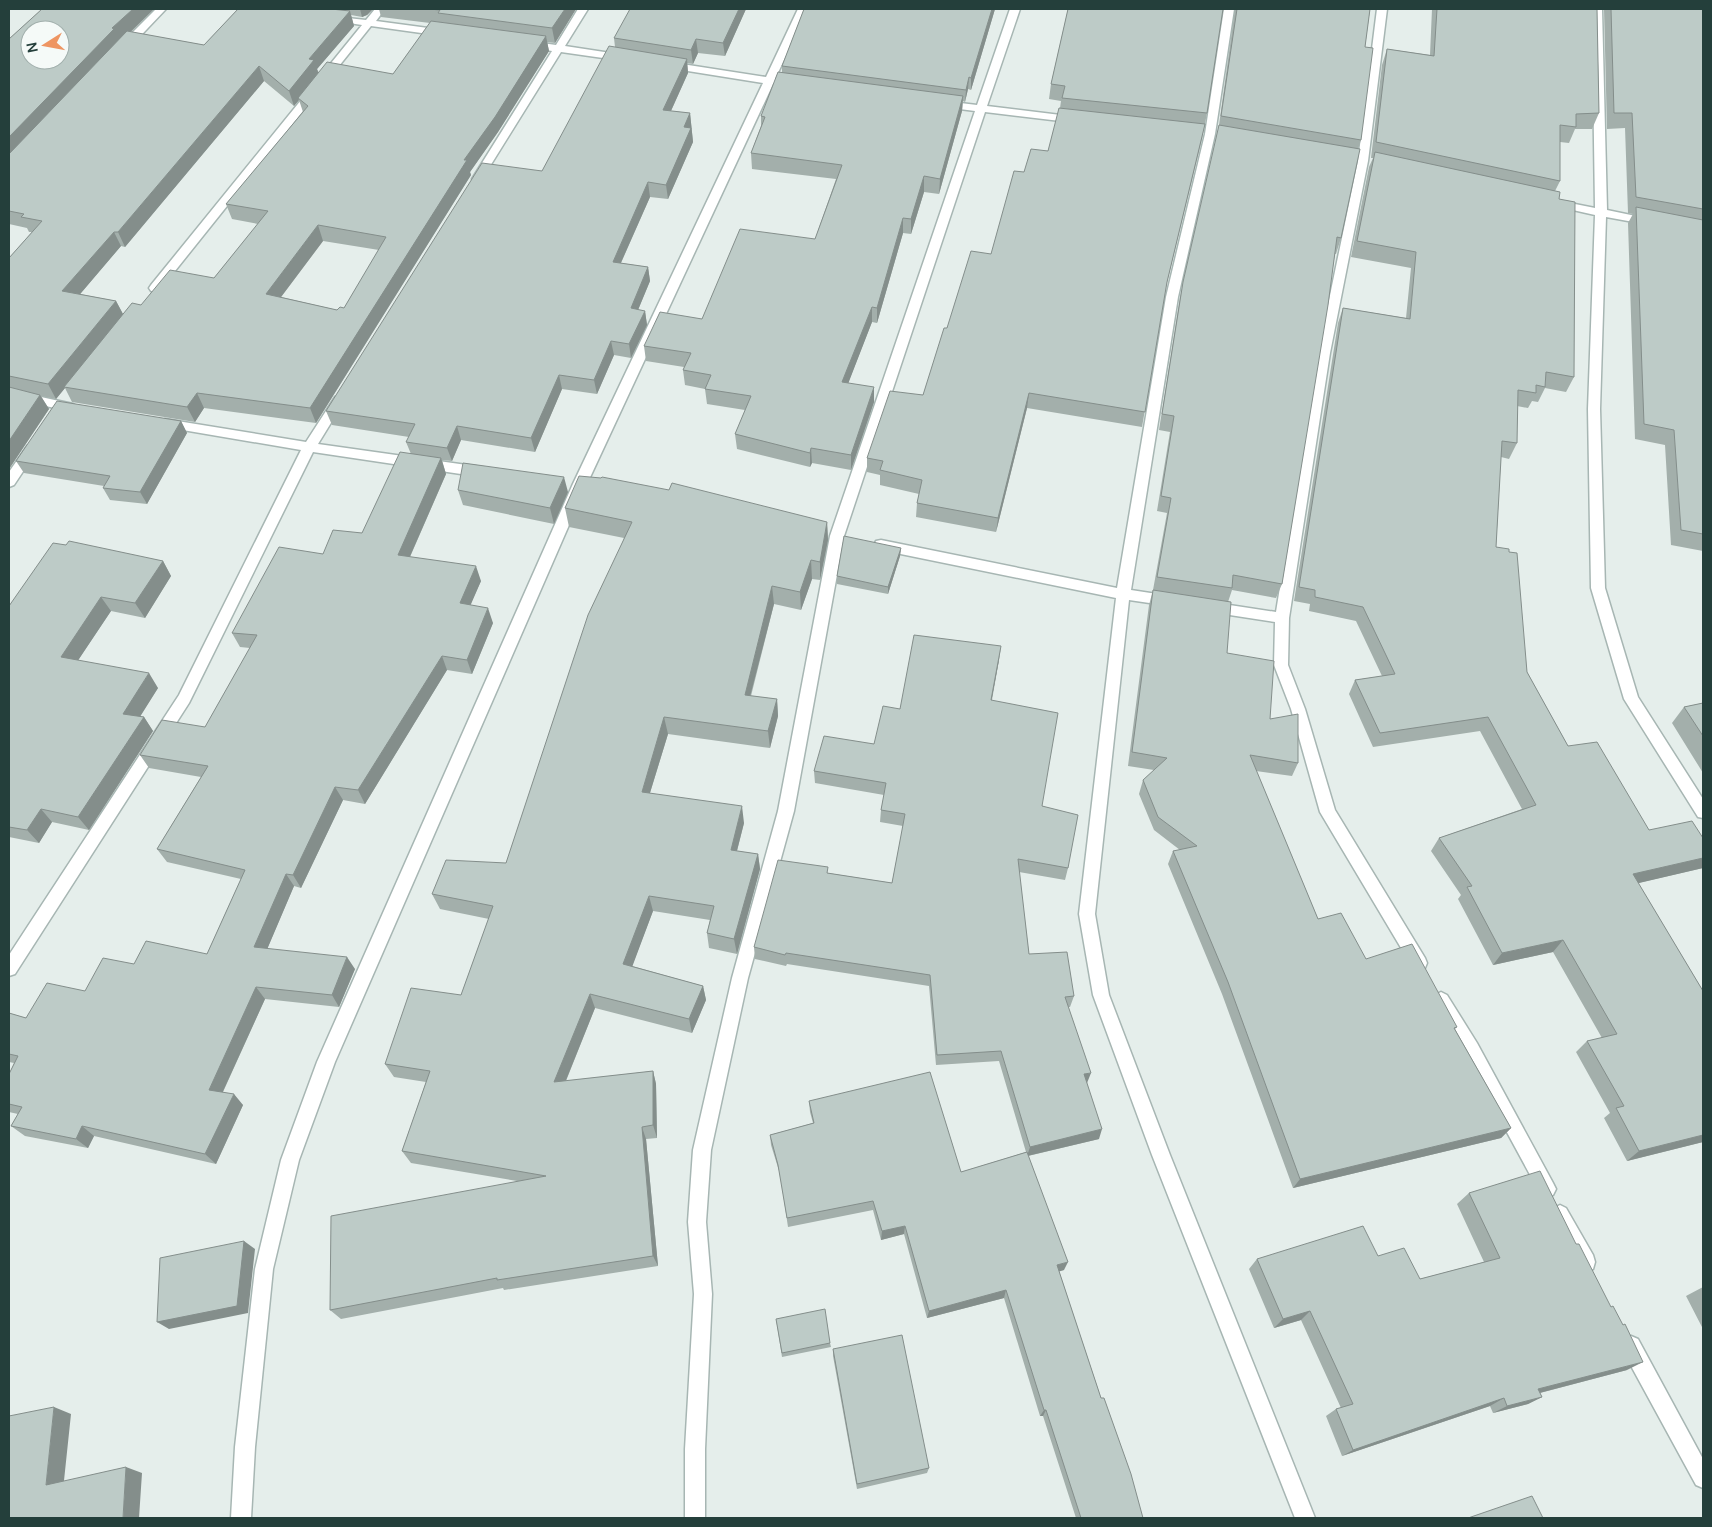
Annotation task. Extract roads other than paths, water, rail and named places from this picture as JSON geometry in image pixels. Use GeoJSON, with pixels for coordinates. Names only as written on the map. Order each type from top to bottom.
{"type":"FeatureCollection","features":[{"type":"Feature","properties":{"kind":"street"},"geometry":{"type":"LineString","coordinates":[[115,57],[161,9]]}},
{"type":"Feature","properties":{"kind":"street"},"geometry":{"type":"LineString","coordinates":[[147,299],[380,9]]}},
{"type":"Feature","properties":{"kind":"street"},"geometry":{"type":"LineString","coordinates":[[470,189],[582,9]]}},
{"type":"Feature","properties":{"kind":"street"},"geometry":{"type":"LineString","coordinates":[[241,1518],[245,1447],[264,1269],[290,1160],[326,1062],[574,485],[803,9]]}},
{"type":"Feature","properties":{"kind":"street"},"geometry":{"type":"LineString","coordinates":[[695,1518],[695,1449],[703,1294],[697,1222],[702,1150],[740,978],[786,810],[837,536],[1015,9]]}},
{"type":"Feature","properties":{"kind":"street"},"geometry":{"type":"LineString","coordinates":[[1229,9],[1210,134],[1172,297],[1123,594],[1087,914],[1101,995],[1216,1294],[1305,1518]]}},
{"type":"Feature","properties":{"kind":"street"},"geometry":{"type":"LineString","coordinates":[[1382,9],[1362,161],[1324,353],[1282,618],[1281,665],[1298,709],[1328,812],[1425,973]]}},
{"type":"Feature","properties":{"kind":"street"},"geometry":{"type":"LineString","coordinates":[[1597,9],[1602,213],[1594,408],[1598,588],[1631,699],[1703,812]]}},
{"type":"Feature","properties":{"kind":"street"},"geometry":{"type":"LineString","coordinates":[[322,16],[455,34]]}},
{"type":"Feature","properties":{"kind":"street"},"geometry":{"type":"LineString","coordinates":[[521,43],[635,60]]}},
{"type":"Feature","properties":{"kind":"street"},"geometry":{"type":"LineString","coordinates":[[654,63],[788,84]]}},
{"type":"Feature","properties":{"kind":"street"},"geometry":{"type":"LineString","coordinates":[[932,103],[1085,120]]}},
{"type":"Feature","properties":{"kind":"street"},"geometry":{"type":"LineString","coordinates":[[1544,200],[1657,223]]}},
{"type":"Feature","properties":{"kind":"street"},"geometry":{"type":"LineString","coordinates":[[9,969],[184,699],[309,447],[346,389]]}},
{"type":"Feature","properties":{"kind":"street"},"geometry":{"type":"LineString","coordinates":[[9,394],[89,411]]}},
{"type":"Feature","properties":{"kind":"street"},"geometry":{"type":"LineString","coordinates":[[156,422],[309,447],[492,473]]}},
{"type":"Feature","properties":{"kind":"street"},"geometry":{"type":"LineString","coordinates":[[9,482],[39,438]]}},
{"type":"Feature","properties":{"kind":"street"},"geometry":{"type":"LineString","coordinates":[[574,485],[597,487]]}},
{"type":"Feature","properties":{"kind":"street"},"geometry":{"type":"LineString","coordinates":[[866,542],[1123,594],[1179,602]]}},
{"type":"Feature","properties":{"kind":"street"},"geometry":{"type":"LineString","coordinates":[[1198,605],[1282,618]]}},
{"type":"Feature","properties":{"kind":"street"},"geometry":{"type":"LineString","coordinates":[[1435,990],[1471,1049],[1594,1277]]}},
{"type":"Feature","properties":{"kind":"street"},"geometry":{"type":"LineString","coordinates":[[1622,1329],[1703,1478]]}}]}
